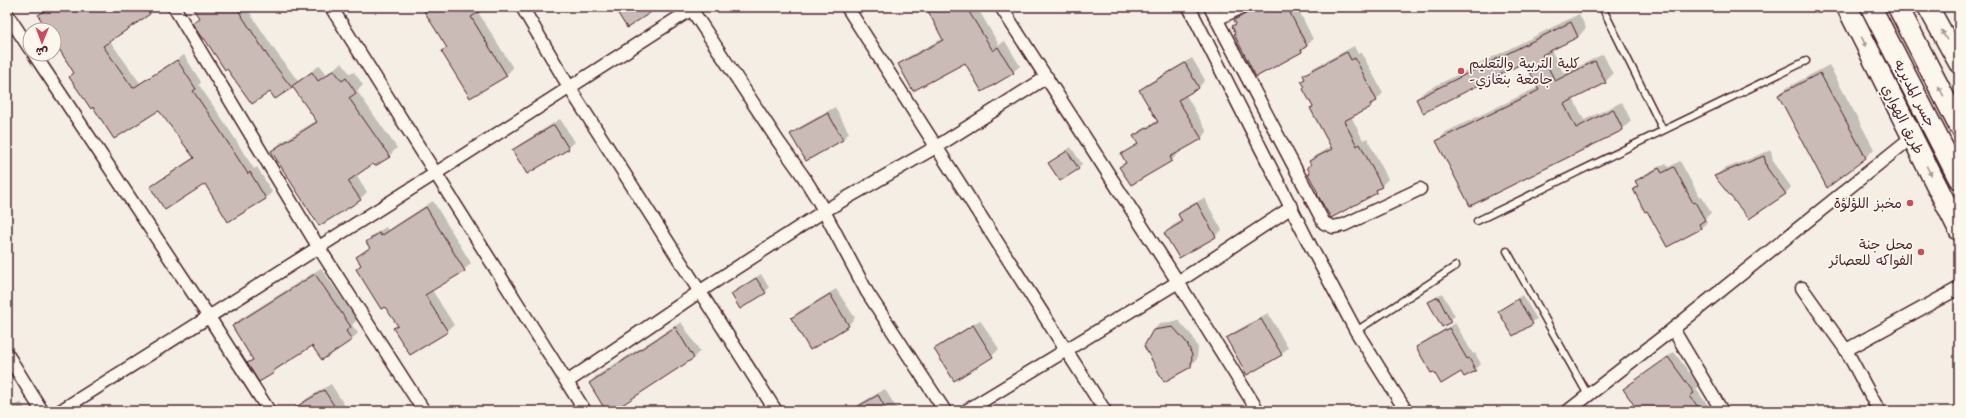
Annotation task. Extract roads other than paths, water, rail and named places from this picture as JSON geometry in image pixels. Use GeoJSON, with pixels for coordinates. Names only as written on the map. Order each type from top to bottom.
{"type":"FeatureCollection","features":[{"type":"Feature","properties":{"kind":"highway","name":"طريق الهواري"},"geometry":{"type":"LineString","coordinates":[[1847,7],[1959,230]]}},
{"type":"Feature","properties":{"kind":"highway","name":"جسر المديريه"},"geometry":{"type":"LineString","coordinates":[[1871,7],[1959,179]]}},
{"type":"Feature","properties":{"kind":"highway","name":"جسر المديريه"},"geometry":{"type":"LineString","coordinates":[[1898,7],[1959,126]]}},
{"type":"Feature","properties":{"kind":"highway"},"geometry":{"type":"LineString","coordinates":[[1928,7],[1959,63]]}},
{"type":"Feature","properties":{"kind":"street"},"geometry":{"type":"LineString","coordinates":[[174,7],[319,248],[424,411]]}},
{"type":"Feature","properties":{"kind":"street"},"geometry":{"type":"LineString","coordinates":[[331,7],[585,411]]}},
{"type":"Feature","properties":{"kind":"street"},"geometry":{"type":"LineString","coordinates":[[522,7],[569,87],[776,411]]}},
{"type":"Feature","properties":{"kind":"street"},"geometry":{"type":"LineString","coordinates":[[848,7],[1105,411]]}},
{"type":"Feature","properties":{"kind":"street"},"geometry":{"type":"LineString","coordinates":[[1001,7],[1178,282],[1258,411]]}},
{"type":"Feature","properties":{"kind":"street"},"geometry":{"type":"LineString","coordinates":[[1189,7],[1356,332],[1406,411]]}},
{"type":"Feature","properties":{"kind":"street"},"geometry":{"type":"LineString","coordinates":[[1210,7],[1324,223],[1333,227],[1344,225],[1420,188]]}},
{"type":"Feature","properties":{"kind":"street"},"geometry":{"type":"LineString","coordinates":[[1217,19],[1242,7]]}},
{"type":"Feature","properties":{"kind":"street"},"geometry":{"type":"LineString","coordinates":[[60,411],[319,248],[692,8],[778,141],[803,176],[824,211],[867,292],[945,411]]}},
{"type":"Feature","properties":{"kind":"street"},"geometry":{"type":"LineString","coordinates":[[7,14],[22,37]]}},
{"type":"Feature","properties":{"kind":"street"},"geometry":{"type":"LineString","coordinates":[[39,62],[209,317],[269,411]]}},
{"type":"Feature","properties":{"kind":"street"},"geometry":{"type":"LineString","coordinates":[[567,382],[699,292],[824,211],[936,147],[1046,77]]}},
{"type":"Feature","properties":{"kind":"street"},"geometry":{"type":"LineString","coordinates":[[1575,409],[1588,395],[1673,330],[1912,137]]}},
{"type":"Feature","properties":{"kind":"street"},"geometry":{"type":"LineString","coordinates":[[966,411],[1178,282],[1292,207]]}},
{"type":"Feature","properties":{"kind":"street"},"geometry":{"type":"LineString","coordinates":[[1802,288],[1846,350],[1879,411]]}},
{"type":"Feature","properties":{"kind":"street"},"geometry":{"type":"LineString","coordinates":[[1846,350],[1959,288]]}},
{"type":"Feature","properties":{"kind":"street"},"geometry":{"type":"LineString","coordinates":[[1673,330],[1722,411]]}},
{"type":"Feature","properties":{"kind":"street"},"geometry":{"type":"LineString","coordinates":[[7,354],[42,411]]}},
{"type":"Feature","properties":{"kind":"lane"},"geometry":{"type":"LineString","coordinates":[[1602,7],[1663,130]]}},
{"type":"Feature","properties":{"kind":"lane"},"geometry":{"type":"LineString","coordinates":[[1477,221],[1806,61]]}},
{"type":"Feature","properties":{"kind":"lane"},"geometry":{"type":"LineString","coordinates":[[1507,251],[1588,395]]}},
{"type":"Feature","properties":{"kind":"lane"},"geometry":{"type":"LineString","coordinates":[[1356,332],[1456,266]]}},
{"type":"Feature","properties":{"kind":"place","name":"كلية التربية والتعليم -جامعة بنغازي"},"geometry":{"type":"Point","coordinates":[1461,71]}},
{"type":"Feature","properties":{"kind":"place","name":"مخبز اللؤلؤة"},"geometry":{"type":"Point","coordinates":[1910,203]}},
{"type":"Feature","properties":{"kind":"place","name":"محل جنة الفواكه للعصائر"},"geometry":{"type":"Point","coordinates":[1921,252]}}]}
